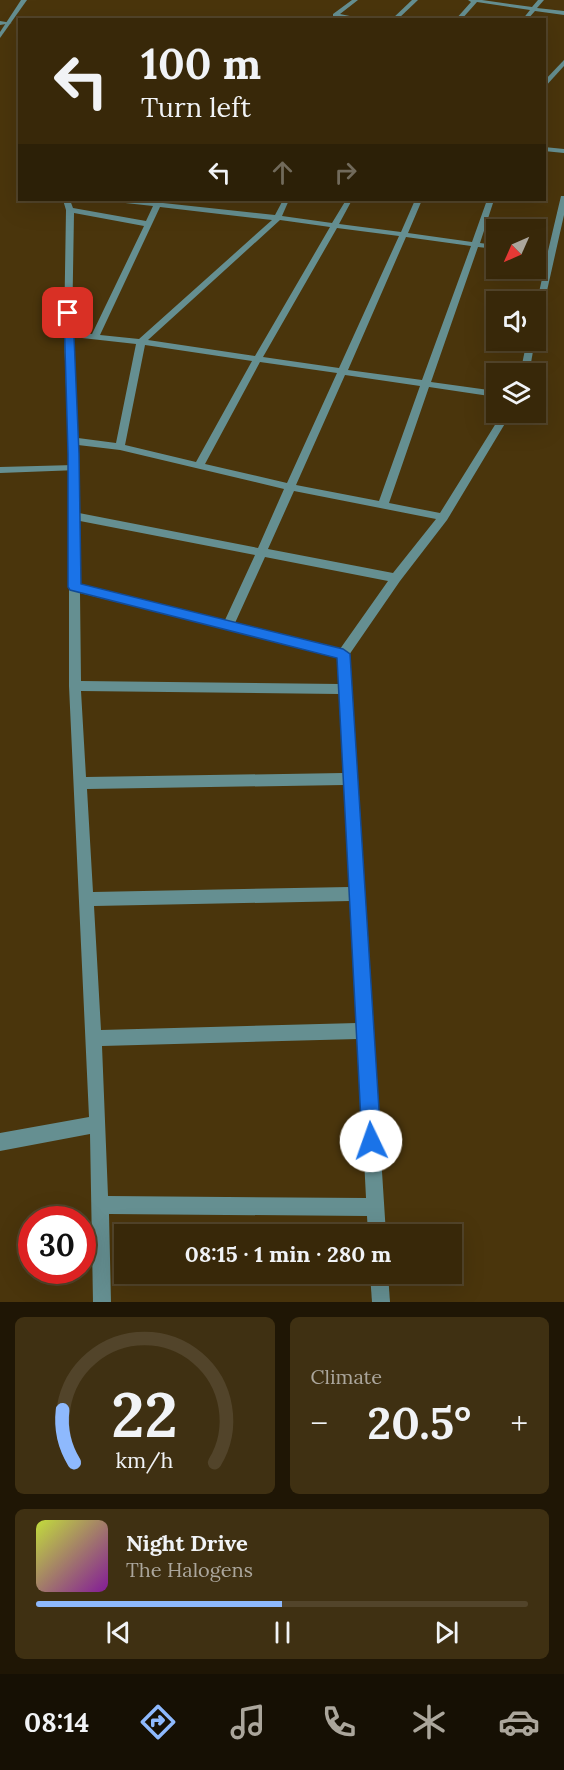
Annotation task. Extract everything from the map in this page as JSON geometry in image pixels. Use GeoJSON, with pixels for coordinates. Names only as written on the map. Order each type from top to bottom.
{"type":"FeatureCollection","features":[{"type":"Feature","properties":{"kind":"street"},"geometry":{"type":"LineString","coordinates":[[0,36],[24,0]]}},
{"type":"Feature","properties":{"kind":"street"},"geometry":{"type":"LineString","coordinates":[[351,0],[335,15],[354,18]]}},
{"type":"Feature","properties":{"kind":"street"},"geometry":{"type":"LineString","coordinates":[[395,18],[415,0]]}},
{"type":"Feature","properties":{"kind":"street"},"geometry":{"type":"LineString","coordinates":[[471,0],[564,14]]}},
{"type":"Feature","properties":{"kind":"street"},"geometry":{"type":"LineString","coordinates":[[459,18],[476,0]]}},
{"type":"Feature","properties":{"kind":"street"},"geometry":{"type":"LineString","coordinates":[[526,18],[541,0]]}},
{"type":"Feature","properties":{"kind":"street"},"geometry":{"type":"LineString","coordinates":[[0,23],[5,26]]}},
{"type":"Feature","properties":{"kind":"street"},"geometry":{"type":"LineString","coordinates":[[546,84],[564,62]]}},
{"type":"Feature","properties":{"kind":"street"},"geometry":{"type":"LineString","coordinates":[[546,148],[564,151]]}},
{"type":"Feature","properties":{"kind":"street"},"geometry":{"type":"LineString","coordinates":[[543,291],[564,198]]}},
{"type":"Feature","properties":{"kind":"street"},"geometry":{"type":"LineString","coordinates":[[135,201],[161,202],[486,246]]}},
{"type":"Feature","properties":{"kind":"street"},"geometry":{"type":"LineString","coordinates":[[120,447],[141,342],[278,218],[286,201]]}},
{"type":"Feature","properties":{"kind":"street"},"geometry":{"type":"LineString","coordinates":[[199,466],[348,201]]}},
{"type":"Feature","properties":{"kind":"street"},"geometry":{"type":"LineString","coordinates":[[229,624],[419,201]]}},
{"type":"Feature","properties":{"kind":"street"},"geometry":{"type":"LineString","coordinates":[[383,504],[491,201]]}},
{"type":"Feature","properties":{"kind":"street"},"geometry":{"type":"LineString","coordinates":[[95,337],[148,224],[161,202]]}},
{"type":"Feature","properties":{"kind":"street"},"geometry":{"type":"LineString","coordinates":[[102,1302],[98,1124],[75,686],[74,468],[68,334],[68,205],[148,224]]}},
{"type":"Feature","properties":{"kind":"street"},"geometry":{"type":"LineString","coordinates":[[546,253],[551,254]]}},
{"type":"Feature","properties":{"kind":"street"},"geometry":{"type":"LineString","coordinates":[[68,334],[258,358],[486,393]]}},
{"type":"Feature","properties":{"kind":"street"},"geometry":{"type":"LineString","coordinates":[[376,1224],[343,654],[396,578],[443,517],[501,423]]}},
{"type":"Feature","properties":{"kind":"street"},"geometry":{"type":"LineString","coordinates":[[73,441],[120,447],[290,487],[443,517]]}},
{"type":"Feature","properties":{"kind":"street"},"geometry":{"type":"LineString","coordinates":[[0,470],[74,468]]}},
{"type":"Feature","properties":{"kind":"street"},"geometry":{"type":"LineString","coordinates":[[74,516],[396,578]]}},
{"type":"Feature","properties":{"kind":"street"},"geometry":{"type":"LineString","coordinates":[[74,587],[343,654]]}},
{"type":"Feature","properties":{"kind":"street"},"geometry":{"type":"LineString","coordinates":[[75,686],[345,689]]}},
{"type":"Feature","properties":{"kind":"street"},"geometry":{"type":"LineString","coordinates":[[80,783],[350,779]]}},
{"type":"Feature","properties":{"kind":"street"},"geometry":{"type":"LineString","coordinates":[[86,898],[357,894]]}},
{"type":"Feature","properties":{"kind":"street"},"geometry":{"type":"LineString","coordinates":[[93,1038],[365,1031]]}},
{"type":"Feature","properties":{"kind":"street"},"geometry":{"type":"LineString","coordinates":[[0,1142],[98,1124]]}},
{"type":"Feature","properties":{"kind":"street"},"geometry":{"type":"LineString","coordinates":[[100,1205],[375,1207]]}},
{"type":"Feature","properties":{"kind":"street"},"geometry":{"type":"LineString","coordinates":[[380,1284],[381,1302]]}},
{"type":"Feature","properties":{"kind":"route"},"geometry":{"type":"LineString","coordinates":[[68,313],[73,454],[74,587],[343,654],[371,1141]]}}]}
